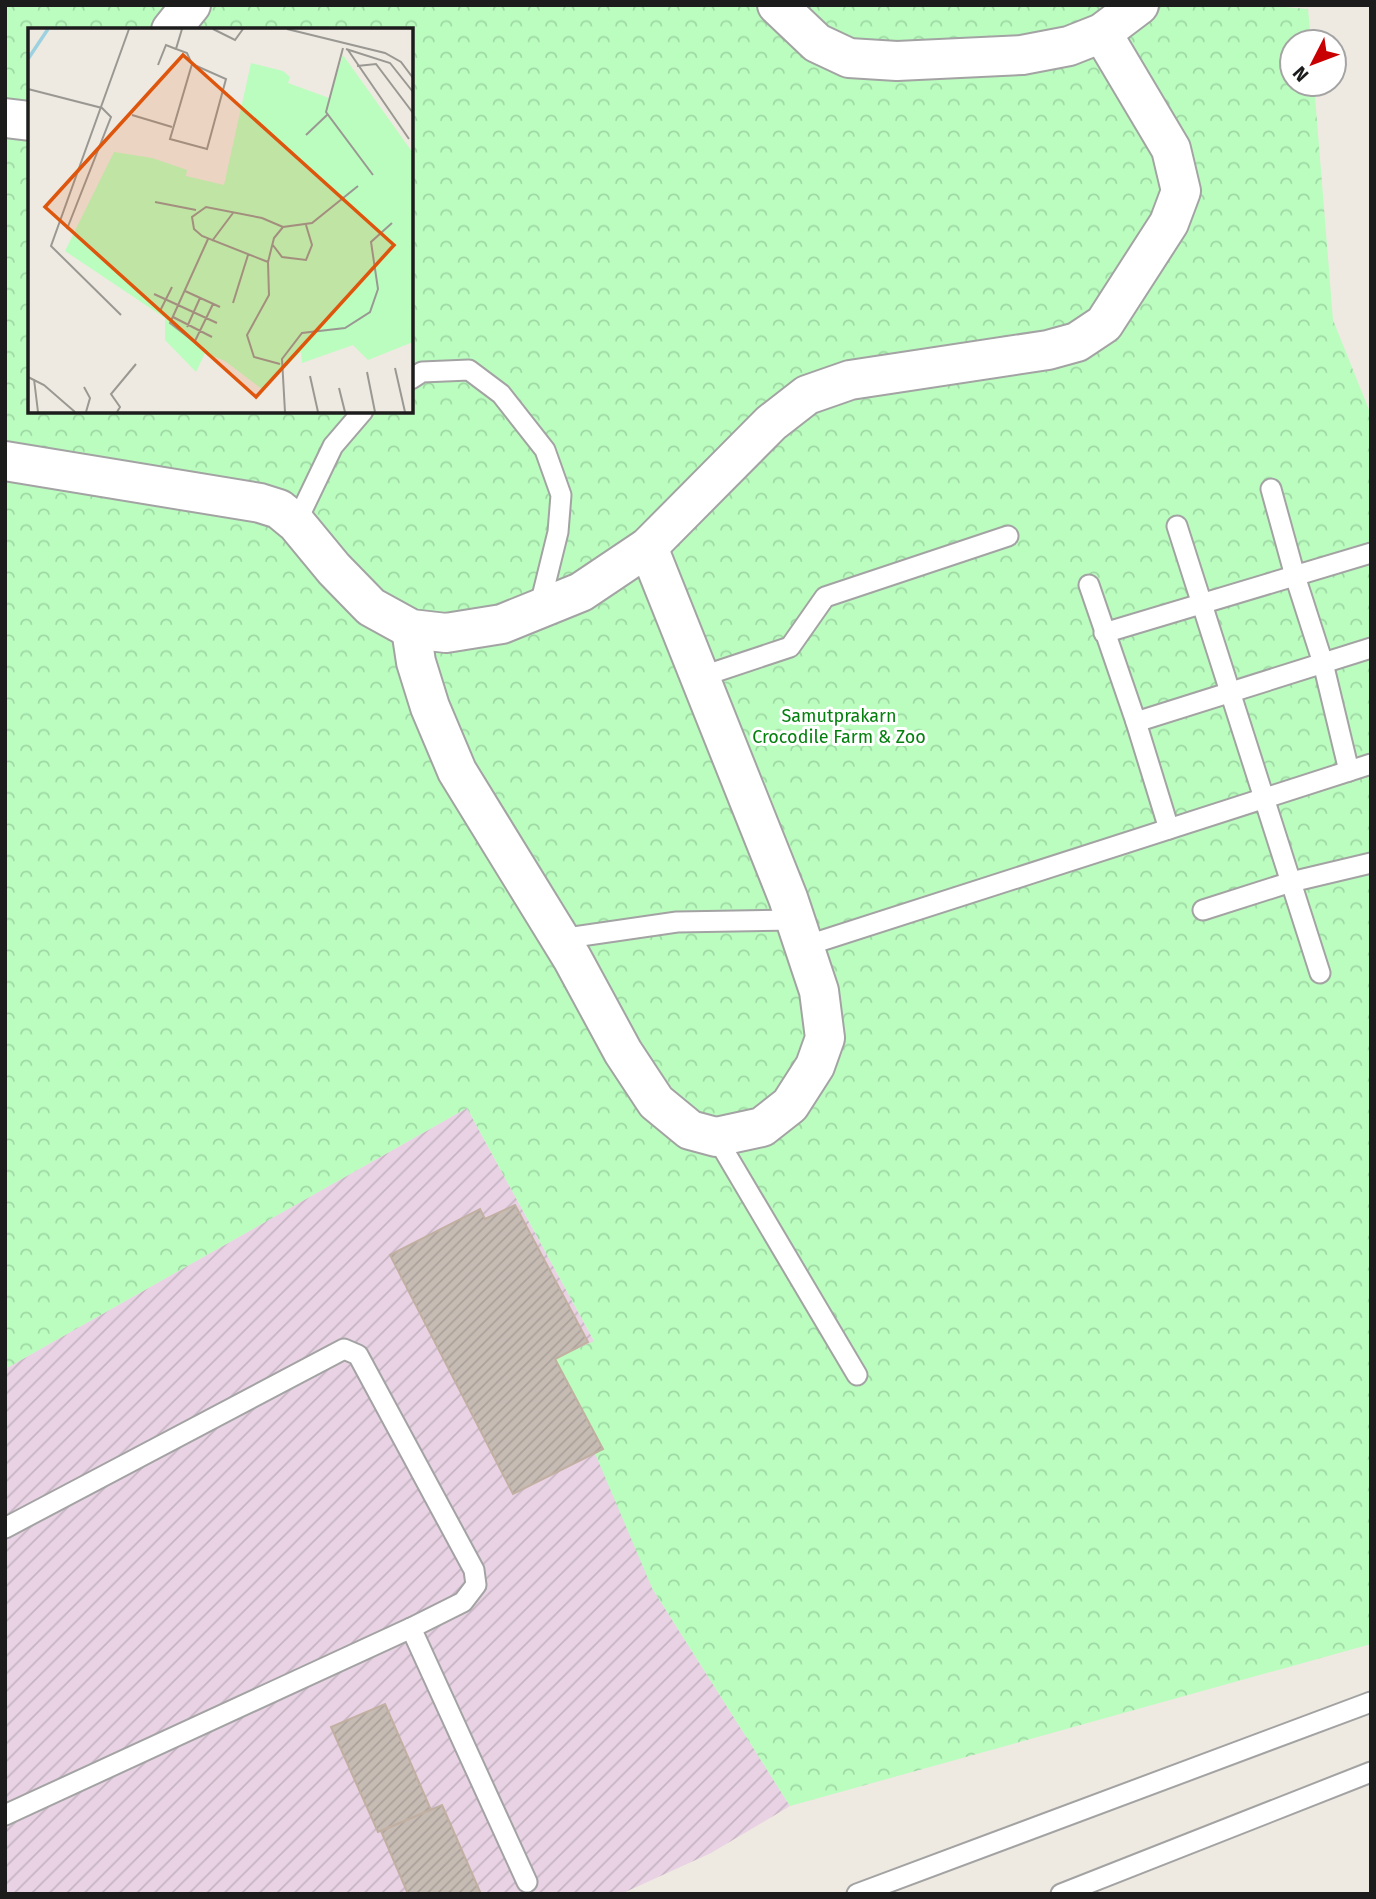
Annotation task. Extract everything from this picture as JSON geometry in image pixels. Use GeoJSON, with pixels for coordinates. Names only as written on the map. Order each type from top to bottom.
{"type":"FeatureCollection","features":[{"type":"Feature","properties":{"kind":"street"},"geometry":{"type":"LineString","coordinates":[[173,28],[191,5]]}},
{"type":"Feature","properties":{"kind":"street"},"geometry":{"type":"LineString","coordinates":[[777,5],[817,43],[849,58],[897,61],[1023,55],[1069,46],[1102,33],[1139,5]]}},
{"type":"Feature","properties":{"kind":"street"},"geometry":{"type":"LineString","coordinates":[[5,461],[260,502],[279,509],[296,523],[334,569],[371,607],[411,629],[446,633],[502,624],[580,592],[649,547],[771,423],[807,396],[850,380],[1048,350],[1077,342],[1104,324],[1169,223],[1181,191],[1171,149],[1102,33]]}},
{"type":"Feature","properties":{"kind":"street"},"geometry":{"type":"LineString","coordinates":[[5,118],[28,121]]}},
{"type":"Feature","properties":{"kind":"street"},"geometry":{"type":"LineString","coordinates":[[411,629],[416,662],[430,707],[457,771],[560,939],[623,1052],[656,1102],[690,1129],[716,1137],[762,1127],[790,1105],[815,1066],[825,1038],[819,991],[800,933],[649,547]]}},
{"type":"Feature","properties":{"kind":"lane"},"geometry":{"type":"LineString","coordinates":[[413,378],[422,372],[469,370],[501,394],[545,450],[561,495],[558,532],[539,609]]}},
{"type":"Feature","properties":{"kind":"lane"},"geometry":{"type":"LineString","coordinates":[[296,523],[333,446],[361,413]]}},
{"type":"Feature","properties":{"kind":"lane"},"geometry":{"type":"LineString","coordinates":[[1271,489],[1294,576],[1323,663],[1349,771]]}},
{"type":"Feature","properties":{"kind":"lane"},"geometry":{"type":"LineString","coordinates":[[1177,526],[1320,973]]}},
{"type":"Feature","properties":{"kind":"lane"},"geometry":{"type":"LineString","coordinates":[[700,677],[790,647],[825,597],[1008,536]]}},
{"type":"Feature","properties":{"kind":"lane"},"geometry":{"type":"LineString","coordinates":[[1104,633],[1371,553]]}},
{"type":"Feature","properties":{"kind":"lane"},"geometry":{"type":"LineString","coordinates":[[1089,585],[1169,829]]}},
{"type":"Feature","properties":{"kind":"lane"},"geometry":{"type":"LineString","coordinates":[[1136,722],[1371,648]]}},
{"type":"Feature","properties":{"kind":"lane"},"geometry":{"type":"LineString","coordinates":[[560,939],[677,922],[800,933],[1169,829],[1371,764]]}},
{"type":"Feature","properties":{"kind":"lane"},"geometry":{"type":"LineString","coordinates":[[1203,910],[1292,882],[1371,863]]}},
{"type":"Feature","properties":{"kind":"lane"},"geometry":{"type":"LineString","coordinates":[[716,1137],[857,1375]]}},
{"type":"Feature","properties":{"kind":"lane"},"geometry":{"type":"LineString","coordinates":[[5,1528],[344,1349],[358,1355],[474,1570],[476,1586],[463,1602],[411,1628],[6,1813]]}},
{"type":"Feature","properties":{"kind":"lane"},"geometry":{"type":"LineString","coordinates":[[411,1628],[527,1882]]}},
{"type":"Feature","properties":{"kind":"lane"},"geometry":{"type":"LineString","coordinates":[[857,1894],[1371,1702]]}},
{"type":"Feature","properties":{"kind":"lane"},"geometry":{"type":"LineString","coordinates":[[1061,1894],[1371,1772]]}},
{"type":"Feature","properties":{"kind":"shaded area"},"geometry":{"type":"Polygon","coordinates":[[[467,1108],[594,1341],[652,1588],[790,1806],[711,1853],[621,1894],[5,1894],[5,1369],[467,1108]]]}},
{"type":"Feature","properties":{"kind":"green space","name":"Samutprakarn Crocodile Farm & Zoo"},"geometry":{"type":"Polygon","coordinates":[[[5,5],[1262,5],[1308,9],[1310,28],[1278,28],[1278,98],[1315,98],[1333,320],[1371,415],[1371,1644],[790,1806],[652,1588],[555,1359],[594,1341],[467,1108],[5,1369],[5,5]]]}},
{"type":"Feature","properties":{"kind":"building"},"geometry":{"type":"Polygon","coordinates":[[[515,1205],[588,1342],[555,1359],[603,1449],[513,1494],[390,1255],[480,1209],[485,1219],[515,1205]]]}},
{"type":"Feature","properties":{"kind":"building"},"geometry":{"type":"Polygon","coordinates":[[[385,1704],[431,1810],[378,1832],[331,1727],[385,1704]]]}},
{"type":"Feature","properties":{"kind":"building"},"geometry":{"type":"Polygon","coordinates":[[[442,1805],[481,1894],[408,1894],[381,1831],[442,1805]]]}}]}
